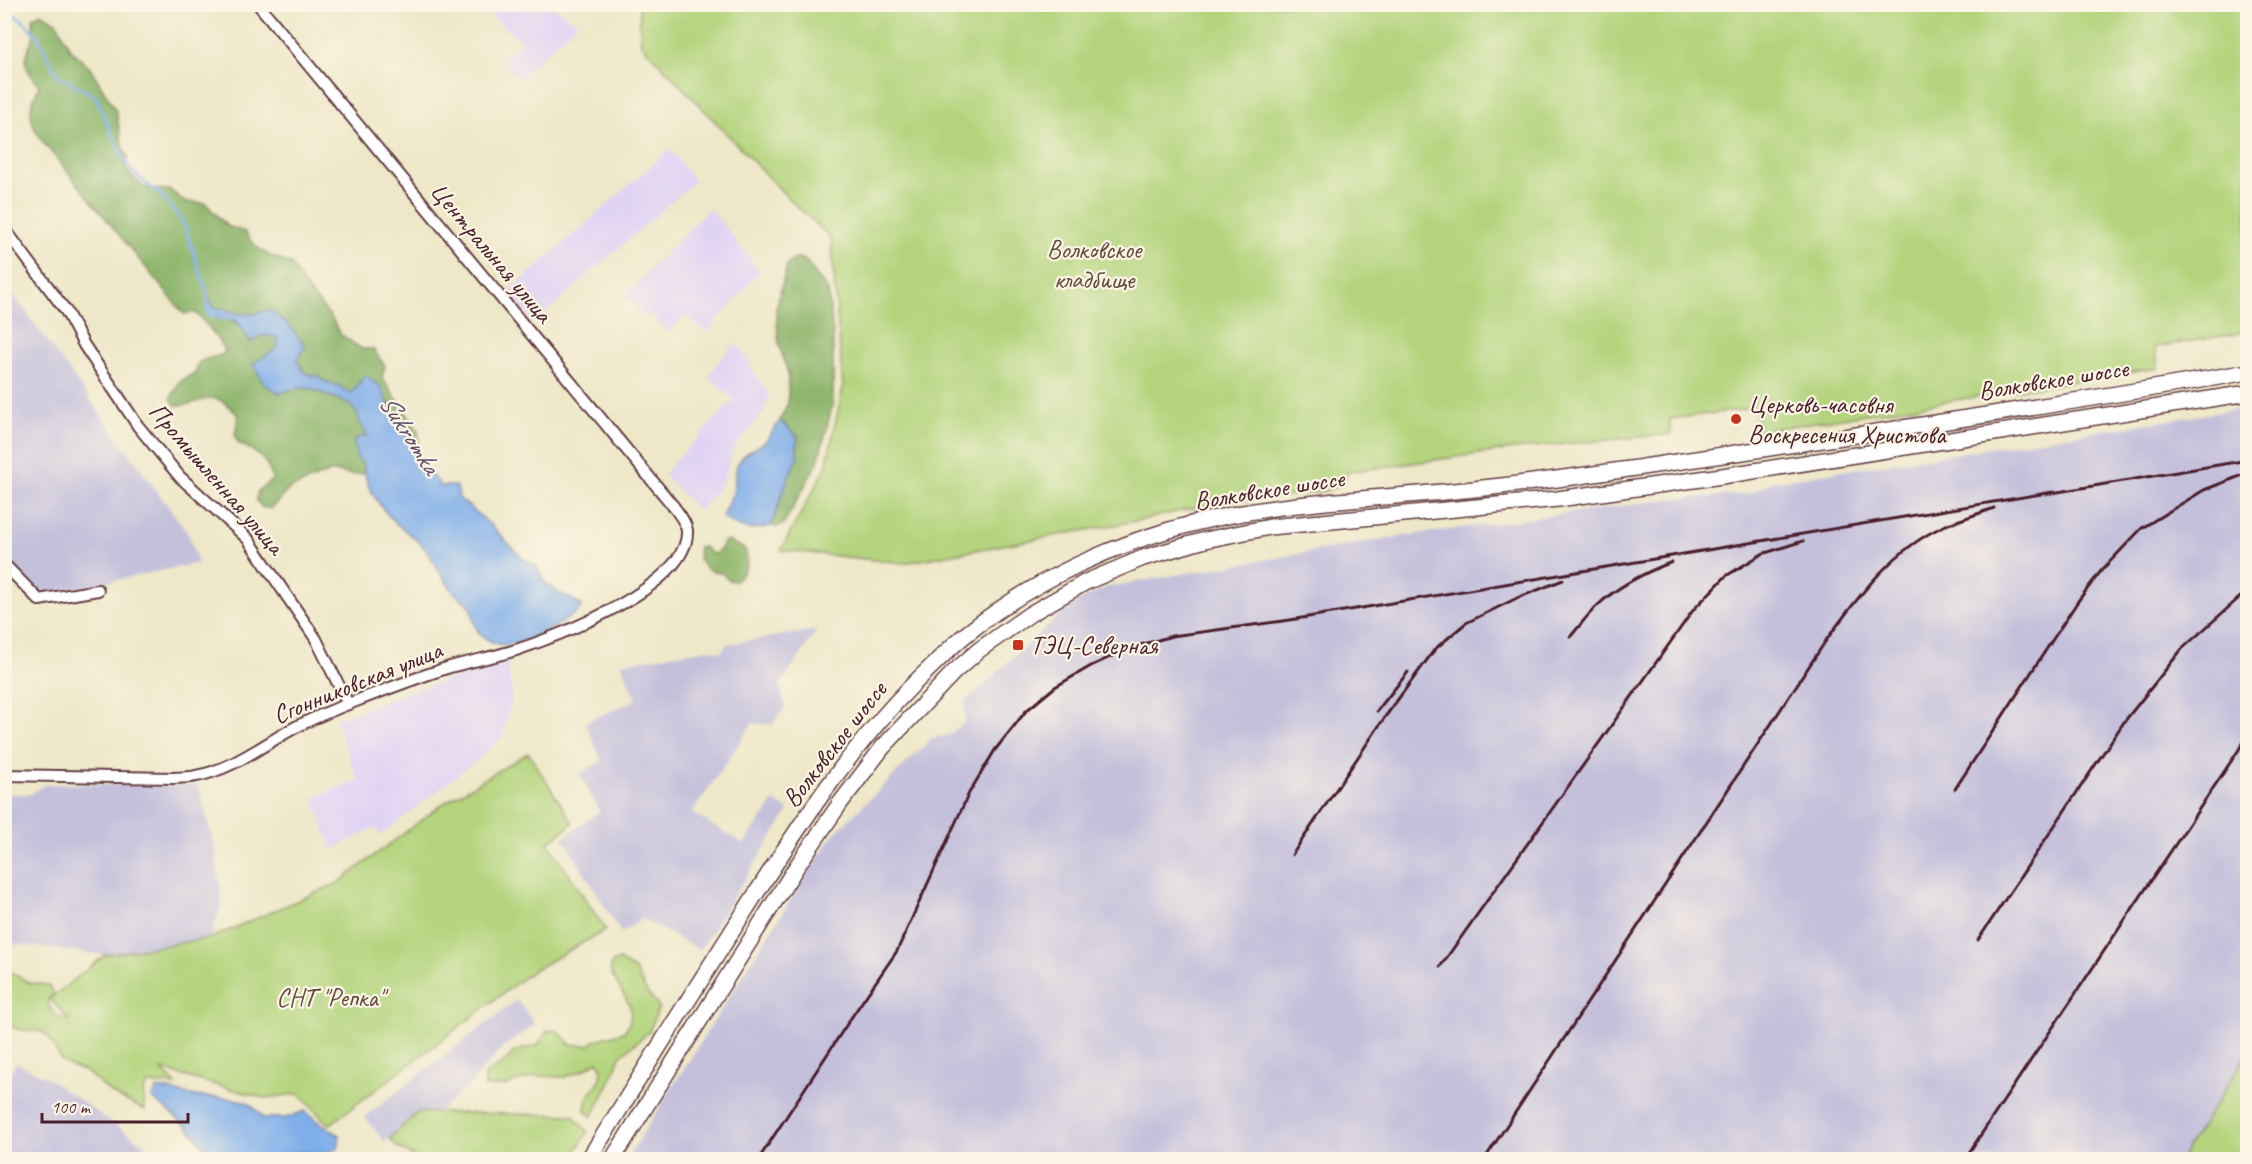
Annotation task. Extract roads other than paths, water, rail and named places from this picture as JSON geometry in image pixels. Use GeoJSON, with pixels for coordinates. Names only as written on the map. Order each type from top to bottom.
{"type":"FeatureCollection","features":[{"type":"Feature","properties":{"kind":"main road","name":"Волковское шоссе"},"geometry":{"type":"LineString","coordinates":[[588,1160],[780,855],[824,790],[867,734],[914,683],[967,633],[1019,596],[1078,565],[1137,540],[1201,521],[1330,502],[1477,489],[1625,470],[2247,372]]}},
{"type":"Feature","properties":{"kind":"main road","name":"Волковское шоссе"},"geometry":{"type":"LineString","coordinates":[[612,1160],[797,866],[841,802],[883,747],[954,672],[979,650],[1030,614],[1086,582],[1143,558],[1205,540],[1270,527],[1558,499],[1734,475],[2247,393]]}},
{"type":"Feature","properties":{"kind":"street","name":"Центральная улица"},"geometry":{"type":"LineString","coordinates":[[258,4],[674,507],[687,531]]}},
{"type":"Feature","properties":{"kind":"street","name":"Промышленная улица"},"geometry":{"type":"LineString","coordinates":[[4,228],[66,311],[84,345],[138,426],[180,477],[248,539],[316,639],[348,704]]}},
{"type":"Feature","properties":{"kind":"street","name":"Сгонниковская улица"},"geometry":{"type":"LineString","coordinates":[[4,775],[196,777],[217,771],[296,727],[348,704],[414,679],[515,650],[587,622],[641,592],[661,577],[680,555],[687,531]]}},
{"type":"Feature","properties":{"kind":"street"},"geometry":{"type":"LineString","coordinates":[[4,564],[39,600],[98,590]]}},
{"type":"Feature","properties":{"kind":"water"},"geometry":{"type":"Polygon","coordinates":[[[208,296],[213,307],[247,315],[270,310],[289,325],[305,346],[297,360],[304,372],[318,376],[349,393],[354,391],[365,375],[381,387],[394,417],[405,429],[427,470],[441,486],[457,486],[459,498],[491,525],[523,559],[535,565],[546,583],[582,606],[558,624],[516,643],[501,645],[482,636],[476,626],[471,606],[455,593],[422,545],[389,516],[372,492],[367,483],[363,464],[357,458],[354,441],[359,437],[368,436],[360,424],[358,414],[348,403],[309,388],[279,393],[264,384],[253,364],[277,348],[277,337],[262,335],[251,342],[235,321],[207,313],[208,296]]]}},
{"type":"Feature","properties":{"kind":"water"},"geometry":{"type":"Polygon","coordinates":[[[780,421],[797,436],[797,460],[788,477],[771,526],[750,529],[734,525],[722,516],[733,493],[737,465],[744,455],[765,442],[780,421]]]}},
{"type":"Feature","properties":{"kind":"water"},"geometry":{"type":"Polygon","coordinates":[[[157,1089],[239,1100],[251,1105],[263,1118],[286,1118],[305,1111],[340,1136],[338,1149],[318,1154],[300,1152],[268,1159],[208,1159],[207,1150],[188,1127],[152,1098],[157,1089]]]}},
{"type":"Feature","properties":{"kind":"waterway","name":"Sukromka"},"geometry":{"type":"LineString","coordinates":[[4,10],[21,19],[38,37],[57,75],[96,97],[130,170],[164,198],[184,224],[208,296],[207,313],[217,318],[234,318]]}},
{"type":"Feature","properties":{"kind":"railway"},"geometry":{"type":"LineString","coordinates":[[2046,494],[2248,460]]}},
{"type":"Feature","properties":{"kind":"railway"},"geometry":{"type":"LineString","coordinates":[[1955,789],[2078,601],[2101,571],[2142,528],[2204,490],[2248,473]]}},
{"type":"Feature","properties":{"kind":"railway"},"geometry":{"type":"LineString","coordinates":[[758,1160],[897,951],[969,793],[995,750],[1026,711],[1055,687],[1091,666],[1130,648],[1172,636],[1290,620],[2053,492]]}},
{"type":"Feature","properties":{"kind":"railway"},"geometry":{"type":"LineString","coordinates":[[1484,1160],[1827,639],[1852,605],[1879,574],[1910,546],[1946,525],[1994,508]]}},
{"type":"Feature","properties":{"kind":"railway"},"geometry":{"type":"LineString","coordinates":[[1440,967],[1694,609],[1726,576],[1762,554],[1803,541]]}},
{"type":"Feature","properties":{"kind":"railway"},"geometry":{"type":"LineString","coordinates":[[1570,637],[1594,609],[1615,591],[1672,562]]}},
{"type":"Feature","properties":{"kind":"railway"},"geometry":{"type":"LineString","coordinates":[[1292,855],[1385,717],[1435,649],[1466,623],[1517,598],[1563,580]]}},
{"type":"Feature","properties":{"kind":"railway"},"geometry":{"type":"LineString","coordinates":[[1978,940],[2124,722],[2182,649],[2248,590]]}},
{"type":"Feature","properties":{"kind":"railway"},"geometry":{"type":"LineString","coordinates":[[1377,711],[1408,672]]}},
{"type":"Feature","properties":{"kind":"railway"},"geometry":{"type":"LineString","coordinates":[[1964,1160],[2248,736]]}},
{"type":"Feature","properties":{"kind":"place","name":"Церковь-часовня Воскресения Христова"},"geometry":{"type":"Point","coordinates":[1736,419]}},
{"type":"Feature","properties":{"kind":"place","name":"ТЭЦ-Северная"},"geometry":{"type":"Point","coordinates":[1018,645]}},
{"type":"Feature","properties":{"kind":"park label","name":"Волковское кладбище"},"geometry":{"type":"Point","coordinates":[1094,264]}},
{"type":"Feature","properties":{"kind":"park label","name":"СНТ \"Репка\""},"geometry":{"type":"Point","coordinates":[330,997]}}]}
